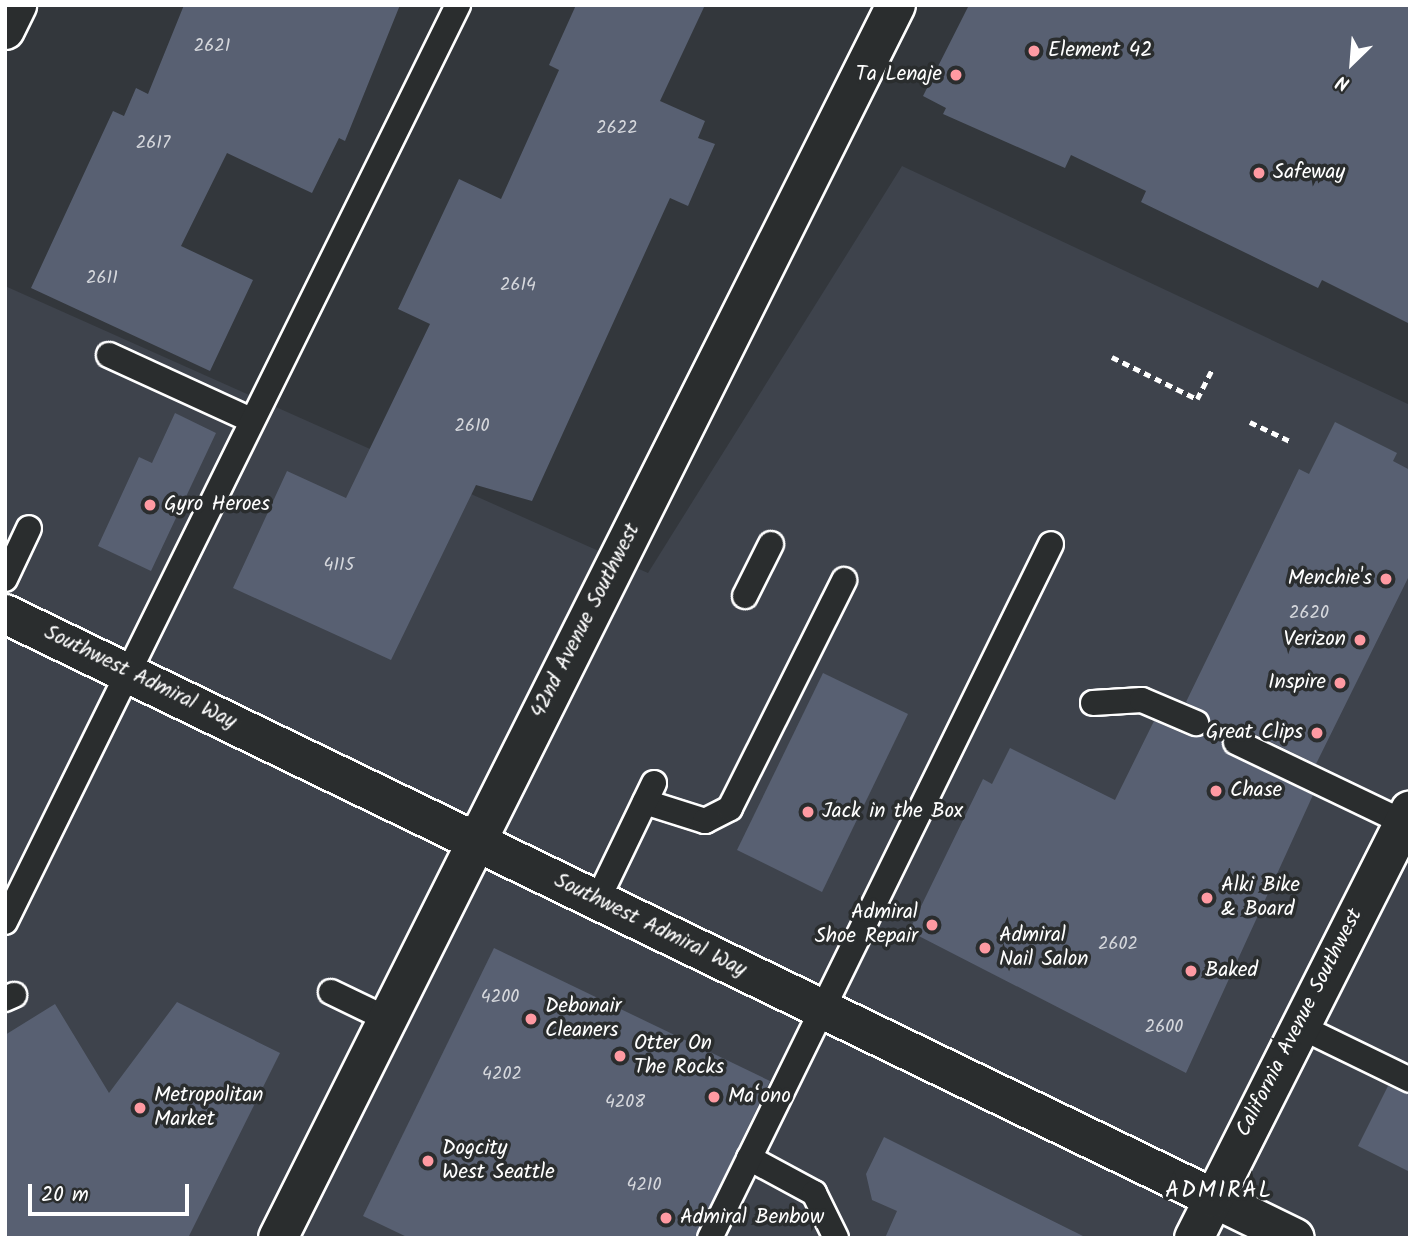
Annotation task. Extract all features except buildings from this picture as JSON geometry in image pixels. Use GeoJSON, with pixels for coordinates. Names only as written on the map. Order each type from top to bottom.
{"type":"FeatureCollection","features":[{"type":"Feature","properties":{"kind":"main road"},"geometry":{"type":"LineString","coordinates":[[5,30],[17,5]]}},
{"type":"Feature","properties":{"kind":"main road","name":"42nd Avenue Southwest"},"geometry":{"type":"LineString","coordinates":[[278,1238],[896,5]]}},
{"type":"Feature","properties":{"kind":"main road","name":"Southwest Admiral Way"},"geometry":{"type":"LineString","coordinates":[[5,614],[1295,1238]]}},
{"type":"Feature","properties":{"kind":"main road","name":"California Avenue Southwest"},"geometry":{"type":"LineString","coordinates":[[1194,1238],[1211,1197],[1407,816]]}},
{"type":"Feature","properties":{"kind":"lane"},"geometry":{"type":"LineString","coordinates":[[5,922],[249,419],[458,5]]}},
{"type":"Feature","properties":{"kind":"lane"},"geometry":{"type":"LineString","coordinates":[[109,355],[249,419]]}},
{"type":"Feature","properties":{"kind":"lane"},"geometry":{"type":"LineString","coordinates":[[5,579],[29,528]]}},
{"type":"Feature","properties":{"kind":"lane"},"geometry":{"type":"LineString","coordinates":[[745,596],[771,544]]}},
{"type":"Feature","properties":{"kind":"lane"},"geometry":{"type":"LineString","coordinates":[[710,1238],[1051,544]]}},
{"type":"Feature","properties":{"kind":"lane"},"geometry":{"type":"LineString","coordinates":[[597,901],[650,793],[697,821],[730,808],[844,580]]}},
{"type":"Feature","properties":{"kind":"lane"},"geometry":{"type":"LineString","coordinates":[[1093,703],[1142,699],[1196,723]]}},
{"type":"Feature","properties":{"kind":"lane"},"geometry":{"type":"LineString","coordinates":[[1236,742],[1407,816]]}},
{"type":"Feature","properties":{"kind":"lane"},"geometry":{"type":"LineString","coordinates":[[331,992],[387,1019]]}},
{"type":"Feature","properties":{"kind":"lane"},"geometry":{"type":"LineString","coordinates":[[1299,1026],[1410,1080]]}},
{"type":"Feature","properties":{"kind":"lane"},"geometry":{"type":"LineString","coordinates":[[749,1158],[814,1193],[836,1238]]}},
{"type":"Feature","properties":{"kind":"path"},"geometry":{"type":"LineString","coordinates":[[1112,357],[1197,399],[1213,368]]}},
{"type":"Feature","properties":{"kind":"path"},"geometry":{"type":"LineString","coordinates":[[1250,422],[1292,442]]}},
{"type":"Feature","properties":{"kind":"shaded area"},"geometry":{"type":"Polygon","coordinates":[[[902,166],[1410,405],[1410,1238],[5,1238],[5,286],[648,573],[902,166]]]}},
{"type":"Feature","properties":{"kind":"place","name":"Element 42"},"geometry":{"type":"Point","coordinates":[1034,51]}},
{"type":"Feature","properties":{"kind":"place","name":"Ta Lenaje"},"geometry":{"type":"Point","coordinates":[956,75]}},
{"type":"Feature","properties":{"kind":"place","name":"Safeway"},"geometry":{"type":"Point","coordinates":[1259,173]}},
{"type":"Feature","properties":{"kind":"place","name":"Gyro Heroes"},"geometry":{"type":"Point","coordinates":[150,505]}},
{"type":"Feature","properties":{"kind":"place","name":"Menchie's"},"geometry":{"type":"Point","coordinates":[1386,579]}},
{"type":"Feature","properties":{"kind":"place","name":"Verizon"},"geometry":{"type":"Point","coordinates":[1360,640]}},
{"type":"Feature","properties":{"kind":"place","name":"Inspire"},"geometry":{"type":"Point","coordinates":[1340,683]}},
{"type":"Feature","properties":{"kind":"place","name":"Great Clips"},"geometry":{"type":"Point","coordinates":[1317,733]}},
{"type":"Feature","properties":{"kind":"place","name":"Chase"},"geometry":{"type":"Point","coordinates":[1216,791]}},
{"type":"Feature","properties":{"kind":"place","name":"Jack in the Box"},"geometry":{"type":"Point","coordinates":[808,812]}},
{"type":"Feature","properties":{"kind":"place","name":"Alki Bike & Board"},"geometry":{"type":"Point","coordinates":[1207,898]}},
{"type":"Feature","properties":{"kind":"place","name":"Admiral Shoe Repair"},"geometry":{"type":"Point","coordinates":[932,925]}},
{"type":"Feature","properties":{"kind":"place","name":"Admiral Nail Salon"},"geometry":{"type":"Point","coordinates":[985,948]}},
{"type":"Feature","properties":{"kind":"place","name":"Baked"},"geometry":{"type":"Point","coordinates":[1191,971]}},
{"type":"Feature","properties":{"kind":"place","name":"Debonair Cleaners"},"geometry":{"type":"Point","coordinates":[531,1019]}},
{"type":"Feature","properties":{"kind":"place","name":"Otter On The Rocks"},"geometry":{"type":"Point","coordinates":[620,1056]}},
{"type":"Feature","properties":{"kind":"place","name":"Ma‘ono"},"geometry":{"type":"Point","coordinates":[714,1097]}},
{"type":"Feature","properties":{"kind":"place","name":"Metropolitan Market"},"geometry":{"type":"Point","coordinates":[140,1108]}},
{"type":"Feature","properties":{"kind":"place","name":"Dogcity West Seattle"},"geometry":{"type":"Point","coordinates":[428,1161]}},
{"type":"Feature","properties":{"kind":"place","name":"Admiral Benbow"},"geometry":{"type":"Point","coordinates":[666,1218]}},
{"type":"Feature","properties":{"kind":"district","name":"ADMIRAL"},"geometry":{"type":"Point","coordinates":[1219,1191]}}]}
